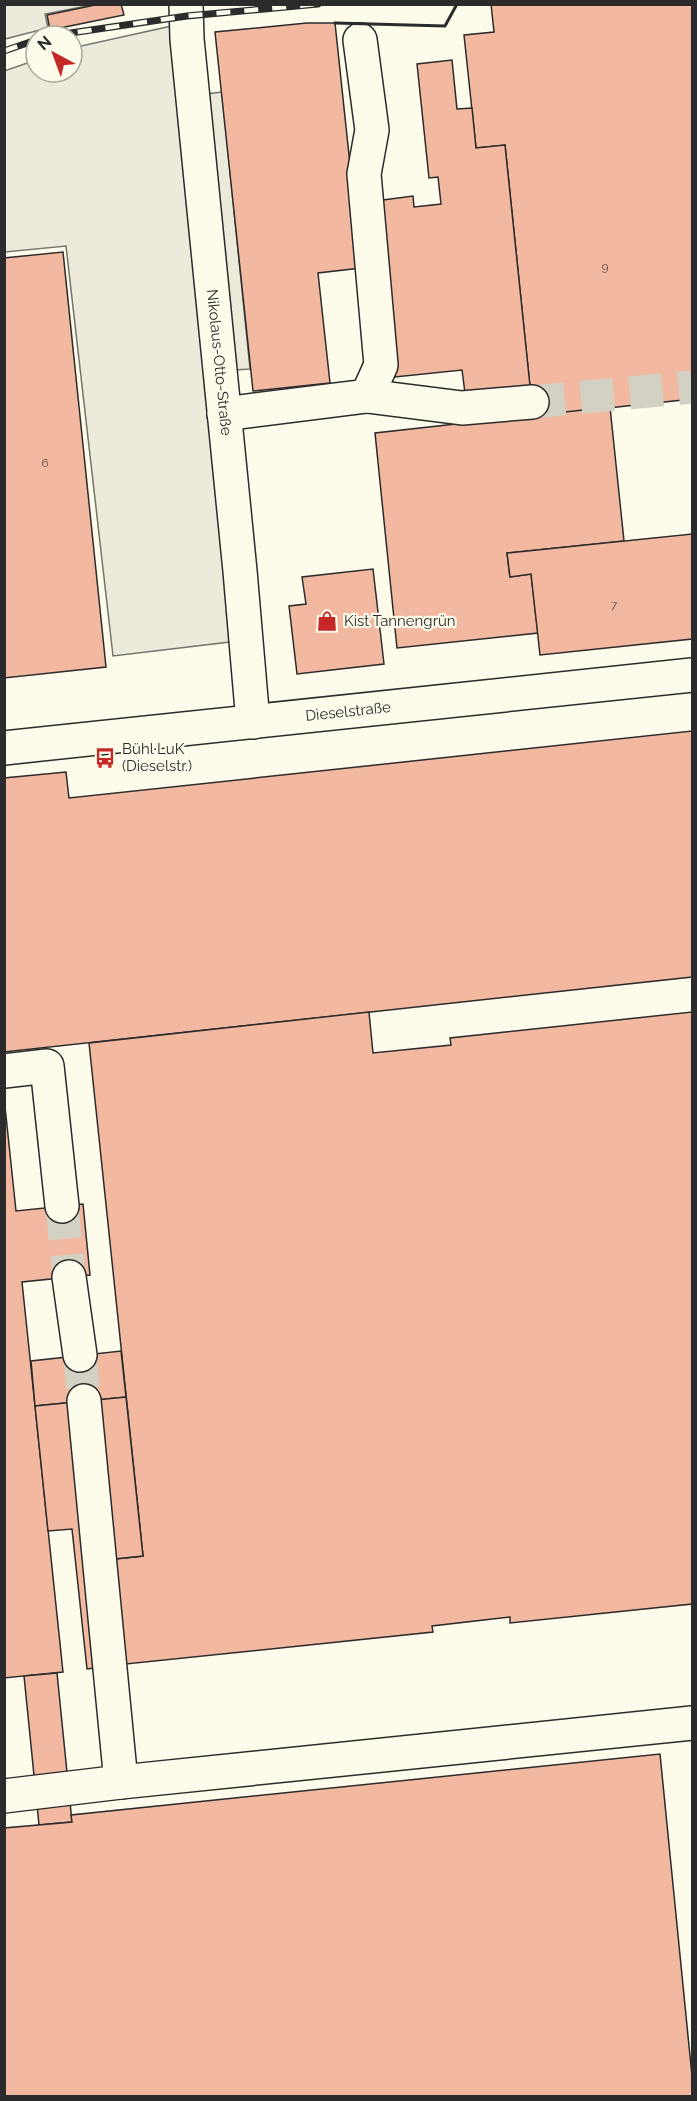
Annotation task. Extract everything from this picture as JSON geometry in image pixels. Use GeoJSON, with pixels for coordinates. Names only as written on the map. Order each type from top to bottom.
{"type":"FeatureCollection","features":[{"type":"Feature","properties":{"kind":"street","name":"Nikolaus-Otto-Straße"},"geometry":{"type":"LineString","coordinates":[[186,4],[187,39],[252,722]]}},
{"type":"Feature","properties":{"kind":"street"},"geometry":{"type":"LineString","coordinates":[[360,40],[372,130],[364,174],[381,365],[367,396]]}},
{"type":"Feature","properties":{"kind":"street"},"geometry":{"type":"LineString","coordinates":[[224,414],[367,396],[462,408],[532,402]]}},
{"type":"Feature","properties":{"kind":"street","name":"Dieselstraße"},"geometry":{"type":"LineString","coordinates":[[4,748],[693,675]]}},
{"type":"Feature","properties":{"kind":"street"},"geometry":{"type":"LineString","coordinates":[[4,1071],[47,1066],[62,1206]]}},
{"type":"Feature","properties":{"kind":"street"},"geometry":{"type":"LineString","coordinates":[[69,1277],[80,1355]]}},
{"type":"Feature","properties":{"kind":"street"},"geometry":{"type":"LineString","coordinates":[[84,1401],[121,1782]]}},
{"type":"Feature","properties":{"kind":"street"},"geometry":{"type":"LineString","coordinates":[[4,1796],[693,1723]]}},
{"type":"Feature","properties":{"kind":"shaded area"},"geometry":{"type":"Polygon","coordinates":[[[5,4],[92,5],[45,14],[47,24],[24,24],[24,34],[5,39],[5,4]]]}},
{"type":"Feature","properties":{"kind":"shaded area"},"geometry":{"type":"Polygon","coordinates":[[[176,25],[238,641],[113,656],[66,246],[5,252],[4,71],[24,64],[24,84],[84,84],[84,45],[176,25]]]}},
{"type":"Feature","properties":{"kind":"shaded area"},"geometry":{"type":"Polygon","coordinates":[[[222,92],[250,369],[235,370],[206,94],[222,92]]]}},
{"type":"Feature","properties":{"kind":"building"},"geometry":{"type":"Polygon","coordinates":[[[100,4],[121,4],[124,15],[80,24],[49,24],[47,15],[100,4]]]}},
{"type":"Feature","properties":{"kind":"building"},"geometry":{"type":"Polygon","coordinates":[[[491,4],[692,4],[692,399],[533,416],[505,145],[476,148],[464,35],[494,32],[491,4]]]}},
{"type":"Feature","properties":{"kind":"building"},"geometry":{"type":"Polygon","coordinates":[[[307,23],[335,23],[361,268],[318,273],[330,383],[253,391],[215,32],[307,23]]]}},
{"type":"Feature","properties":{"kind":"building"},"geometry":{"type":"Polygon","coordinates":[[[452,60],[457,109],[472,108],[476,148],[505,145],[530,386],[465,393],[462,370],[395,377],[378,211],[383,200],[413,196],[414,207],[441,204],[438,177],[429,178],[417,64],[452,60]]]}},
{"type":"Feature","properties":{"kind":"building"},"geometry":{"type":"Polygon","coordinates":[[[63,252],[106,667],[4,678],[4,258],[63,252]]]}},
{"type":"Feature","properties":{"kind":"building"},"geometry":{"type":"Polygon","coordinates":[[[610,407],[624,541],[507,553],[510,577],[531,574],[538,633],[397,648],[375,433],[610,407]]]}},
{"type":"Feature","properties":{"kind":"building"},"geometry":{"type":"Polygon","coordinates":[[[692,534],[692,639],[540,655],[531,574],[510,577],[507,553],[692,534]]]}},
{"type":"Feature","properties":{"kind":"building"},"geometry":{"type":"Polygon","coordinates":[[[373,569],[384,664],[297,674],[289,606],[306,604],[302,577],[373,569]]]}},
{"type":"Feature","properties":{"kind":"building"},"geometry":{"type":"Polygon","coordinates":[[[692,731],[692,977],[4,1052],[4,778],[66,772],[69,798],[692,731]]]}},
{"type":"Feature","properties":{"kind":"building"},"geometry":{"type":"Polygon","coordinates":[[[369,1012],[373,1053],[451,1045],[450,1038],[692,1012],[692,1604],[510,1623],[510,1617],[432,1626],[433,1632],[126,1664],[115,1559],[143,1556],[89,1043],[369,1012]]]}},
{"type":"Feature","properties":{"kind":"building"},"geometry":{"type":"Polygon","coordinates":[[[4,1097],[16,1211],[83,1204],[90,1275],[22,1282],[63,1672],[4,1678],[4,1097]]]}},
{"type":"Feature","properties":{"kind":"building"},"geometry":{"type":"Polygon","coordinates":[[[121,1351],[126,1397],[35,1406],[31,1361],[121,1351]]]}},
{"type":"Feature","properties":{"kind":"building"},"geometry":{"type":"Polygon","coordinates":[[[126,1397],[143,1556],[115,1559],[126,1664],[87,1669],[72,1529],[48,1531],[35,1406],[126,1397]]]}},
{"type":"Feature","properties":{"kind":"building"},"geometry":{"type":"Polygon","coordinates":[[[57,1673],[72,1822],[39,1825],[24,1676],[57,1673]]]}},
{"type":"Feature","properties":{"kind":"building"},"geometry":{"type":"Polygon","coordinates":[[[660,1754],[692,2076],[692,2096],[4,2096],[4,1828],[72,1822],[71,1815],[660,1754]]]}},
{"type":"Feature","properties":{"kind":"tunnel"},"geometry":{"type":"LineString","coordinates":[[532,402],[692,387]]}},
{"type":"Feature","properties":{"kind":"tunnel"},"geometry":{"type":"LineString","coordinates":[[62,1206],[69,1277]]}},
{"type":"Feature","properties":{"kind":"tunnel"},"geometry":{"type":"LineString","coordinates":[[80,1355],[84,1401]]}},
{"type":"Feature","properties":{"kind":"railway"},"geometry":{"type":"LineString","coordinates":[[84,31],[187,16],[318,4]]}},
{"type":"Feature","properties":{"kind":"railway"},"geometry":{"type":"LineString","coordinates":[[4,51],[24,44]]}},
{"type":"Feature","properties":{"kind":"wall"},"geometry":{"type":"LineString","coordinates":[[335,23],[445,26],[457,4]]}},
{"type":"Feature","properties":{"kind":"place","name":"Kist Tannengrün"},"geometry":{"type":"Point","coordinates":[327,621]}},
{"type":"Feature","properties":{"kind":"place","name":"Bühl LuK (Dieselstr.)"},"geometry":{"type":"Point","coordinates":[105,758]}}]}
